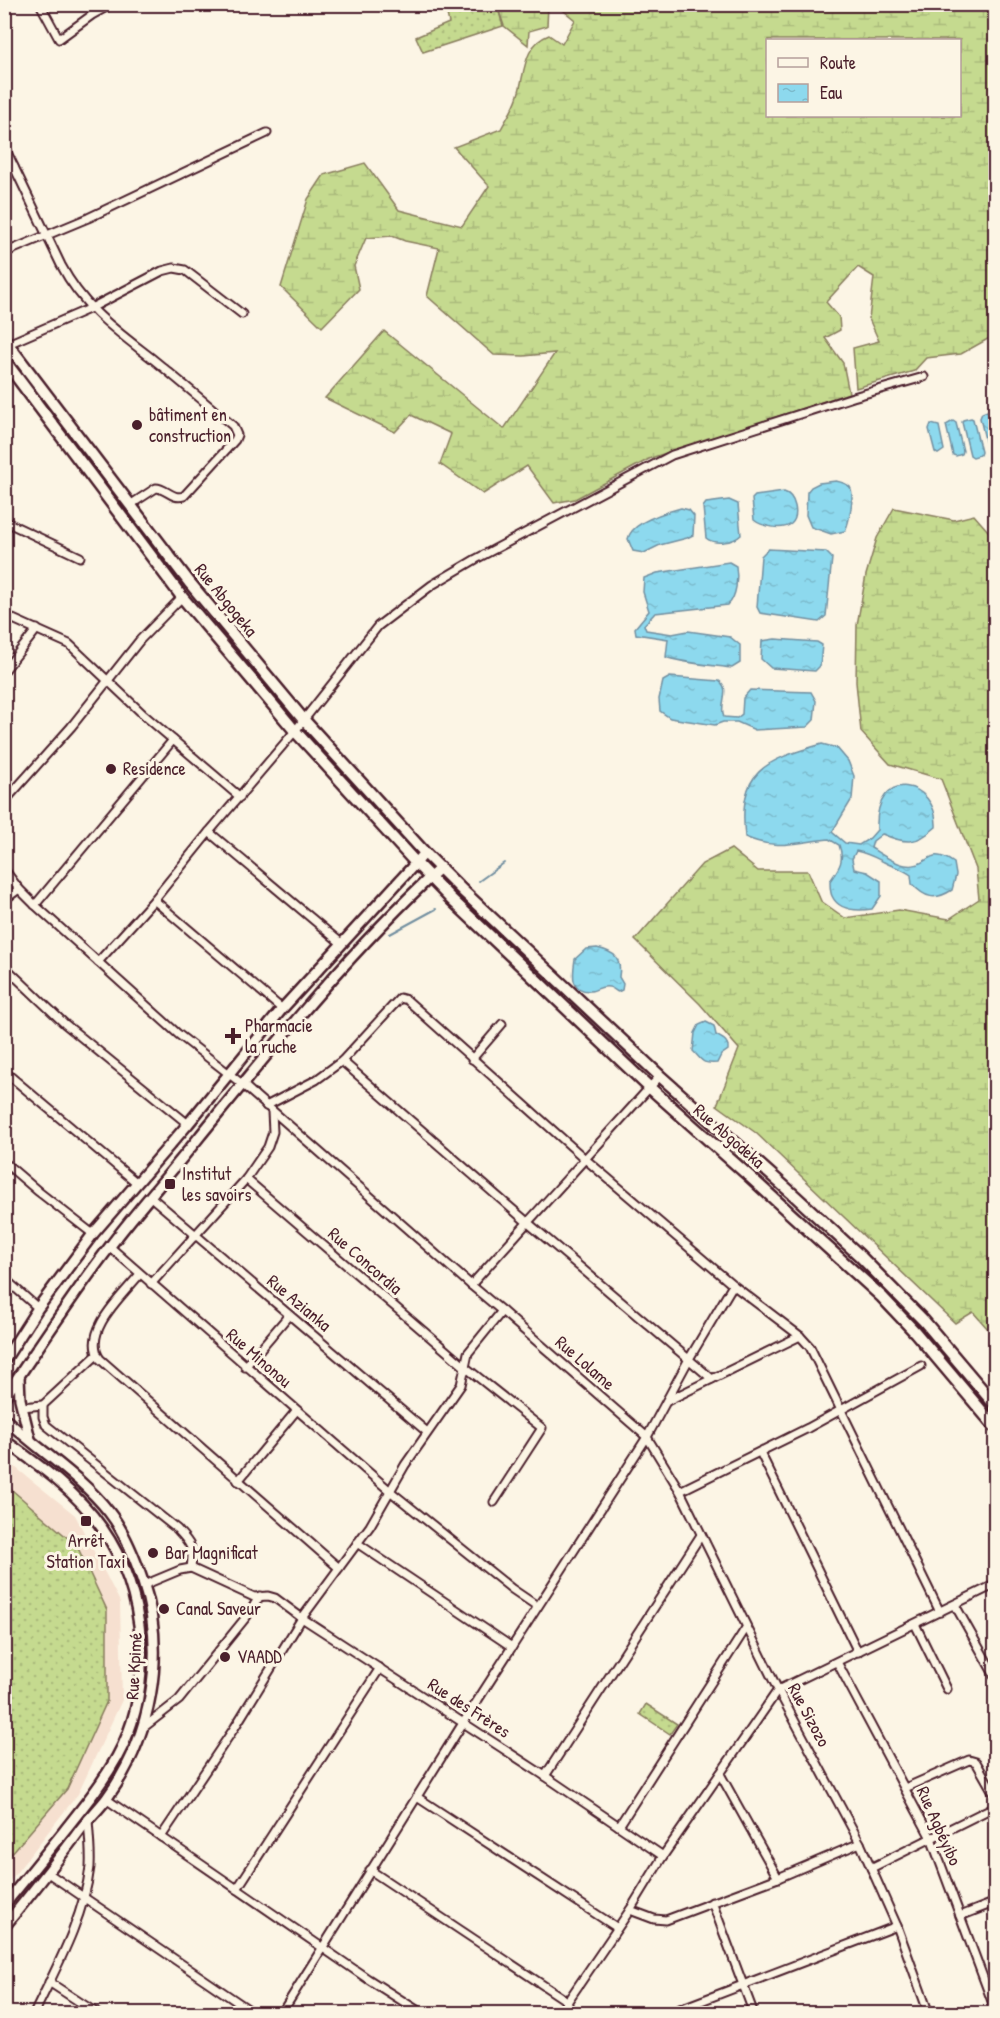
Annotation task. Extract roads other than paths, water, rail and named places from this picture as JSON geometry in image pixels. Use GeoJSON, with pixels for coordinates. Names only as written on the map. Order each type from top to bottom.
{"type":"FeatureCollection","features":[{"type":"Feature","properties":{"kind":"main road","name":"Rue Abgogeka"},"geometry":{"type":"LineString","coordinates":[[6,341],[189,582],[303,719],[440,868]]}},
{"type":"Feature","properties":{"kind":"main road","name":"Rue Abgogeka"},"geometry":{"type":"LineString","coordinates":[[4,360],[182,597],[295,731],[430,877]]}},
{"type":"Feature","properties":{"kind":"main road"},"geometry":{"type":"LineString","coordinates":[[4,1360],[38,1308],[93,1234],[188,1124],[282,1009],[425,853]]}},
{"type":"Feature","properties":{"kind":"main road"},"geometry":{"type":"LineString","coordinates":[[4,1398],[54,1322],[110,1246],[242,1084],[358,950],[440,868]]}},
{"type":"Feature","properties":{"kind":"main road","name":"Rue Abgodeka"},"geometry":{"type":"LineString","coordinates":[[440,868],[660,1076],[867,1263],[924,1321],[996,1406]]}},
{"type":"Feature","properties":{"kind":"main road","name":"Rue Abgodeka"},"geometry":{"type":"LineString","coordinates":[[430,877],[649,1087],[882,1297],[915,1332],[996,1428]]}},
{"type":"Feature","properties":{"kind":"main road"},"geometry":{"type":"LineString","coordinates":[[19,1377],[22,1407],[30,1439]]}},
{"type":"Feature","properties":{"kind":"main road","name":"Rue Kpimé"},"geometry":{"type":"LineString","coordinates":[[4,1418],[90,1491],[110,1513],[123,1533],[144,1585],[152,1616],[154,1643],[152,1681],[142,1728],[122,1773],[106,1799],[4,1927]]}},
{"type":"Feature","properties":{"kind":"main road","name":"Rue Kpimé"},"geometry":{"type":"LineString","coordinates":[[4,1440],[50,1474],[102,1527],[130,1589],[140,1638],[141,1666],[140,1690],[135,1713],[118,1756],[90,1798],[4,1905]]}},
{"type":"Feature","properties":{"kind":"street"},"geometry":{"type":"LineString","coordinates":[[40,4],[59,39],[92,15],[112,4]]}},
{"type":"Feature","properties":{"kind":"street"},"geometry":{"type":"LineString","coordinates":[[4,253],[177,177],[267,134]]}},
{"type":"Feature","properties":{"kind":"street"},"geometry":{"type":"LineString","coordinates":[[4,146],[71,284],[91,308],[118,334],[198,396],[233,426],[237,435],[235,440],[183,496],[173,496],[156,488],[130,505]]}},
{"type":"Feature","properties":{"kind":"street"},"geometry":{"type":"LineString","coordinates":[[4,172],[14,167]]}},
{"type":"Feature","properties":{"kind":"street"},"geometry":{"type":"LineString","coordinates":[[6,341],[91,308],[162,271],[174,268],[185,270],[242,314]]}},
{"type":"Feature","properties":{"kind":"street"},"geometry":{"type":"LineString","coordinates":[[98,962],[154,900],[295,731],[378,626],[432,585],[461,567],[672,455],[852,397],[924,377]]}},
{"type":"Feature","properties":{"kind":"street"},"geometry":{"type":"LineString","coordinates":[[4,521],[80,557]]}},
{"type":"Feature","properties":{"kind":"street"},"geometry":{"type":"LineString","coordinates":[[4,802],[71,728],[140,640],[182,597]]}},
{"type":"Feature","properties":{"kind":"street"},"geometry":{"type":"LineString","coordinates":[[4,615],[69,644],[172,740],[240,797]]}},
{"type":"Feature","properties":{"kind":"street"},"geometry":{"type":"LineString","coordinates":[[4,671],[37,629]]}},
{"type":"Feature","properties":{"kind":"street"},"geometry":{"type":"LineString","coordinates":[[35,905],[172,740]]}},
{"type":"Feature","properties":{"kind":"street"},"geometry":{"type":"LineString","coordinates":[[209,832],[341,943]]}},
{"type":"Feature","properties":{"kind":"street","name":"Rue Lolame"},"geometry":{"type":"LineString","coordinates":[[4,869],[35,905],[178,1034],[242,1084],[647,1437]]}},
{"type":"Feature","properties":{"kind":"street"},"geometry":{"type":"LineString","coordinates":[[4,900],[19,889]]}},
{"type":"Feature","properties":{"kind":"street"},"geometry":{"type":"LineString","coordinates":[[154,900],[282,1009]]}},
{"type":"Feature","properties":{"kind":"street"},"geometry":{"type":"LineString","coordinates":[[4,966],[64,1024],[188,1124]]}},
{"type":"Feature","properties":{"kind":"street"},"geometry":{"type":"LineString","coordinates":[[152,1284],[246,1179],[271,1140],[269,1109],[342,1061],[400,998],[407,1000],[584,1158],[733,1285],[800,1336],[810,1347],[940,1612]]}},
{"type":"Feature","properties":{"kind":"street"},"geometry":{"type":"LineString","coordinates":[[472,1059],[502,1024]]}},
{"type":"Feature","properties":{"kind":"street"},"geometry":{"type":"LineString","coordinates":[[342,1061],[526,1222],[712,1379]]}},
{"type":"Feature","properties":{"kind":"street"},"geometry":{"type":"LineString","coordinates":[[4,1071],[137,1183]]}},
{"type":"Feature","properties":{"kind":"street"},"geometry":{"type":"LineString","coordinates":[[471,1285],[660,1076]]}},
{"type":"Feature","properties":{"kind":"street"},"geometry":{"type":"LineString","coordinates":[[4,1162],[93,1234]]}},
{"type":"Feature","properties":{"kind":"street","name":"Rue Concordia"},"geometry":{"type":"LineString","coordinates":[[246,1179],[464,1366],[542,1428],[494,1502]]}},
{"type":"Feature","properties":{"kind":"street","name":"Rue Azianka"},"geometry":{"type":"LineString","coordinates":[[151,1197],[427,1432]]}},
{"type":"Feature","properties":{"kind":"street","name":"Rue Minonou"},"geometry":{"type":"LineString","coordinates":[[110,1246],[390,1491],[512,1590],[537,1606]]}},
{"type":"Feature","properties":{"kind":"street"},"geometry":{"type":"LineString","coordinates":[[140,1274],[98,1328],[95,1340],[97,1355],[339,1568]]}},
{"type":"Feature","properties":{"kind":"street"},"geometry":{"type":"LineString","coordinates":[[4,1278],[38,1308]]}},
{"type":"Feature","properties":{"kind":"street"},"geometry":{"type":"LineString","coordinates":[[281,2013],[537,1606],[647,1437],[689,1359],[733,1285]]}},
{"type":"Feature","properties":{"kind":"street"},"geometry":{"type":"LineString","coordinates":[[161,1837],[235,1727],[302,1618],[370,1526],[427,1432],[461,1385],[468,1353],[502,1311]]}},
{"type":"Feature","properties":{"kind":"street"},"geometry":{"type":"LineString","coordinates":[[245,1366],[289,1315]]}},
{"type":"Feature","properties":{"kind":"street"},"geometry":{"type":"LineString","coordinates":[[667,1401],[800,1336]]}},
{"type":"Feature","properties":{"kind":"street"},"geometry":{"type":"LineString","coordinates":[[22,1407],[43,1405],[97,1355]]}},
{"type":"Feature","properties":{"kind":"street"},"geometry":{"type":"LineString","coordinates":[[680,1491],[841,1410],[921,1366]]}},
{"type":"Feature","properties":{"kind":"street"},"geometry":{"type":"LineString","coordinates":[[43,1405],[43,1418],[46,1425],[181,1533],[192,1546],[194,1552],[191,1568],[180,1570],[144,1585]]}},
{"type":"Feature","properties":{"kind":"street"},"geometry":{"type":"LineString","coordinates":[[238,1481],[296,1411]]}},
{"type":"Feature","properties":{"kind":"street","name":"Rue Sizozo"},"geometry":{"type":"LineString","coordinates":[[647,1437],[680,1491],[746,1628],[861,1843],[897,1926],[928,2012]]}},
{"type":"Feature","properties":{"kind":"street"},"geometry":{"type":"LineString","coordinates":[[760,1452],[858,1652]]}},
{"type":"Feature","properties":{"kind":"street"},"geometry":{"type":"LineString","coordinates":[[545,1776],[701,1535]]}},
{"type":"Feature","properties":{"kind":"street"},"geometry":{"type":"LineString","coordinates":[[357,1543],[512,1647]]}},
{"type":"Feature","properties":{"kind":"street","name":"Rue des Frères"},"geometry":{"type":"LineString","coordinates":[[191,1568],[257,1597],[275,1598],[663,1856]]}},
{"type":"Feature","properties":{"kind":"street"},"geometry":{"type":"LineString","coordinates":[[558,2013],[778,1690],[996,1584]]}},
{"type":"Feature","properties":{"kind":"street"},"geometry":{"type":"LineString","coordinates":[[142,1728],[178,1700],[247,1616],[257,1597]]}},
{"type":"Feature","properties":{"kind":"street"},"geometry":{"type":"LineString","coordinates":[[955,1605],[996,1677]]}},
{"type":"Feature","properties":{"kind":"street"},"geometry":{"type":"LineString","coordinates":[[915,1624],[947,1689]]}},
{"type":"Feature","properties":{"kind":"street"},"geometry":{"type":"LineString","coordinates":[[619,1826],[746,1628]]}},
{"type":"Feature","properties":{"kind":"street","name":"Rue Agbéyibo"},"geometry":{"type":"LineString","coordinates":[[837,1662],[931,1838],[996,2012]]}},
{"type":"Feature","properties":{"kind":"street"},"geometry":{"type":"LineString","coordinates":[[237,1889],[380,1668]]}},
{"type":"Feature","properties":{"kind":"street"},"geometry":{"type":"LineString","coordinates":[[905,1788],[969,1760],[975,1762],[996,1797]]}},
{"type":"Feature","properties":{"kind":"street"},"geometry":{"type":"LineString","coordinates":[[720,1774],[778,1878]]}},
{"type":"Feature","properties":{"kind":"street"},"geometry":{"type":"LineString","coordinates":[[417,1797],[616,1927]]}},
{"type":"Feature","properties":{"kind":"street"},"geometry":{"type":"LineString","coordinates":[[106,1799],[322,1947],[423,2013]]}},
{"type":"Feature","properties":{"kind":"street"},"geometry":{"type":"LineString","coordinates":[[871,1868],[996,1806]]}},
{"type":"Feature","properties":{"kind":"street"},"geometry":{"type":"LineString","coordinates":[[34,2013],[84,1899],[90,1863],[88,1820]]}},
{"type":"Feature","properties":{"kind":"street"},"geometry":{"type":"LineString","coordinates":[[630,1910],[659,1921],[666,1920],[778,1878],[861,1843]]}},
{"type":"Feature","properties":{"kind":"street"},"geometry":{"type":"LineString","coordinates":[[370,1870],[567,2001],[572,2013]]}},
{"type":"Feature","properties":{"kind":"street"},"geometry":{"type":"LineString","coordinates":[[48,1873],[255,2013]]}},
{"type":"Feature","properties":{"kind":"street"},"geometry":{"type":"LineString","coordinates":[[712,1902],[754,2013]]}},
{"type":"Feature","properties":{"kind":"street"},"geometry":{"type":"LineString","coordinates":[[960,1916],[996,1902]]}},
{"type":"Feature","properties":{"kind":"street"},"geometry":{"type":"LineString","coordinates":[[667,2013],[897,1926]]}},
{"type":"Feature","properties":{"kind":"street"},"geometry":{"type":"LineString","coordinates":[[49,1982],[98,2013]]}},
{"type":"Feature","properties":{"kind":"street"},"geometry":{"type":"LineString","coordinates":[[918,2013],[928,2012]]}},
{"type":"Feature","properties":{"kind":"water"},"geometry":{"type":"Polygon","coordinates":[[[987,411],[992,414],[995,432],[995,450],[991,451],[987,448],[980,418],[982,413],[987,411]]]}},
{"type":"Feature","properties":{"kind":"water"},"geometry":{"type":"Polygon","coordinates":[[[971,418],[981,452],[980,455],[973,457],[970,455],[962,422],[971,418]]]}},
{"type":"Feature","properties":{"kind":"water"},"geometry":{"type":"Polygon","coordinates":[[[953,421],[956,423],[963,451],[962,454],[956,456],[953,455],[946,425],[953,421]]]}},
{"type":"Feature","properties":{"kind":"water"},"geometry":{"type":"Polygon","coordinates":[[[931,424],[939,426],[944,450],[938,454],[935,452],[929,429],[931,424]]]}},
{"type":"Feature","properties":{"kind":"water"},"geometry":{"type":"Polygon","coordinates":[[[836,481],[850,487],[852,502],[845,531],[831,534],[811,527],[806,515],[807,492],[819,483],[836,481]]]}},
{"type":"Feature","properties":{"kind":"water"},"geometry":{"type":"Polygon","coordinates":[[[784,492],[791,497],[795,506],[795,516],[791,524],[772,527],[754,520],[752,499],[755,496],[784,492]]]}},
{"type":"Feature","properties":{"kind":"water"},"geometry":{"type":"Polygon","coordinates":[[[729,500],[738,504],[741,535],[729,541],[709,540],[706,538],[703,507],[706,503],[729,500]]]}},
{"type":"Feature","properties":{"kind":"water"},"geometry":{"type":"Polygon","coordinates":[[[681,508],[689,510],[694,516],[693,535],[660,545],[644,553],[633,551],[628,539],[635,528],[650,519],[681,508]]]}},
{"type":"Feature","properties":{"kind":"water"},"geometry":{"type":"Polygon","coordinates":[[[768,549],[826,552],[832,558],[826,616],[819,622],[760,613],[757,607],[761,556],[768,549]]]}},
{"type":"Feature","properties":{"kind":"water"},"geometry":{"type":"Polygon","coordinates":[[[729,562],[736,566],[737,576],[735,592],[728,605],[655,613],[644,625],[646,630],[672,634],[688,631],[730,637],[740,645],[740,663],[732,668],[671,659],[666,657],[668,639],[636,634],[635,628],[649,611],[643,592],[644,578],[657,573],[729,562]]]}},
{"type":"Feature","properties":{"kind":"water"},"geometry":{"type":"Polygon","coordinates":[[[775,639],[817,642],[822,645],[820,666],[815,671],[771,668],[761,659],[762,641],[775,639]]]}},
{"type":"Feature","properties":{"kind":"water"},"geometry":{"type":"Polygon","coordinates":[[[670,677],[719,681],[723,684],[725,693],[724,717],[737,718],[742,714],[743,698],[750,690],[811,692],[816,701],[814,720],[807,727],[755,730],[737,722],[723,722],[715,725],[670,718],[660,711],[659,699],[663,681],[670,677]]]}},
{"type":"Feature","properties":{"kind":"water"},"geometry":{"type":"Polygon","coordinates":[[[822,744],[837,748],[848,761],[854,776],[852,799],[832,832],[845,843],[859,845],[877,830],[879,809],[885,796],[895,788],[906,786],[917,790],[927,798],[934,811],[936,827],[922,837],[910,841],[898,840],[882,834],[873,841],[871,848],[905,865],[919,864],[933,856],[945,858],[954,863],[956,875],[952,890],[935,897],[926,895],[912,884],[911,875],[908,873],[856,851],[852,859],[854,869],[867,872],[881,881],[881,896],[872,909],[849,909],[839,905],[830,891],[830,881],[841,860],[839,845],[829,839],[777,845],[745,837],[746,797],[751,783],[759,772],[784,756],[822,744]]]}},
{"type":"Feature","properties":{"kind":"water"},"geometry":{"type":"Polygon","coordinates":[[[597,948],[616,957],[620,970],[619,977],[623,984],[622,990],[618,992],[602,987],[591,991],[576,985],[573,976],[575,959],[586,949],[597,948]]]}},
{"type":"Feature","properties":{"kind":"water"},"geometry":{"type":"Polygon","coordinates":[[[706,1022],[714,1026],[716,1035],[728,1044],[728,1050],[721,1055],[717,1063],[705,1062],[693,1051],[695,1033],[699,1025],[706,1022]]]}},
{"type":"Feature","properties":{"kind":"waterway"},"geometry":{"type":"LineString","coordinates":[[479,881],[504,863]]}},
{"type":"Feature","properties":{"kind":"waterway"},"geometry":{"type":"LineString","coordinates":[[390,934],[436,909]]}},
{"type":"Feature","properties":{"kind":"place","name":"bâtiment en construction"},"geometry":{"type":"Point","coordinates":[137,425]}},
{"type":"Feature","properties":{"kind":"place","name":"Residence"},"geometry":{"type":"Point","coordinates":[111,769]}},
{"type":"Feature","properties":{"kind":"place","name":"Pharmacie la ruche"},"geometry":{"type":"Point","coordinates":[233,1036]}},
{"type":"Feature","properties":{"kind":"place","name":"Institut les savoirs"},"geometry":{"type":"Point","coordinates":[170,1184]}},
{"type":"Feature","properties":{"kind":"place","name":"Arrêt Station Taxi"},"geometry":{"type":"Point","coordinates":[86,1521]}},
{"type":"Feature","properties":{"kind":"place","name":"Bar Magnificat"},"geometry":{"type":"Point","coordinates":[153,1553]}},
{"type":"Feature","properties":{"kind":"place","name":"Canal Saveur"},"geometry":{"type":"Point","coordinates":[164,1609]}},
{"type":"Feature","properties":{"kind":"place","name":"VAADD"},"geometry":{"type":"Point","coordinates":[225,1657]}}]}
